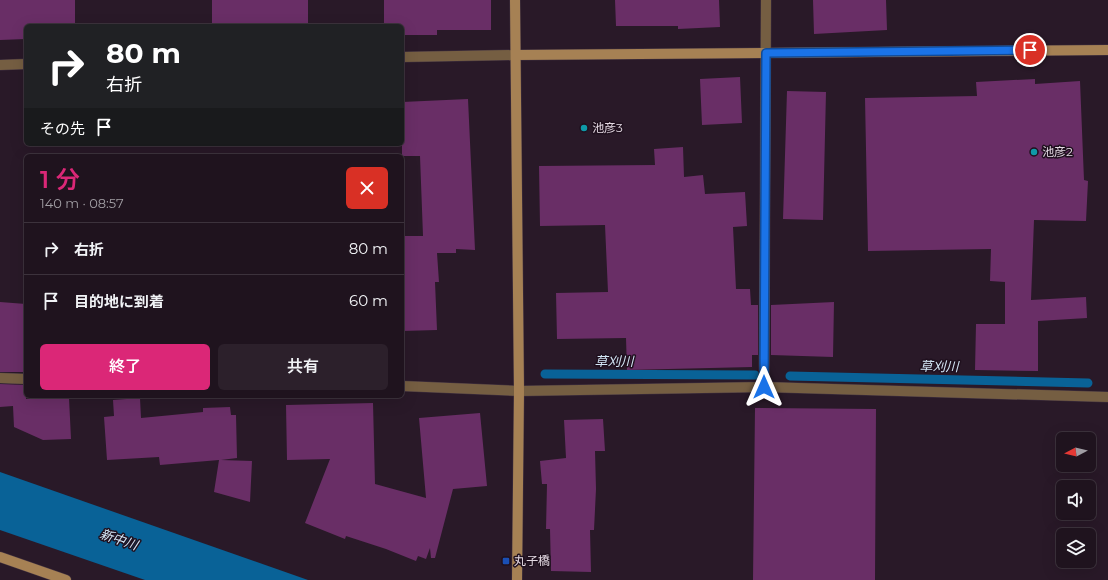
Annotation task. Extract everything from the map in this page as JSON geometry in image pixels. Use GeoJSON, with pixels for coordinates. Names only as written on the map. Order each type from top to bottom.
{"type":"FeatureCollection","features":[{"type":"Feature","properties":{"kind":"street"},"geometry":{"type":"LineString","coordinates":[[515,0],[519,390],[517,580]]}},
{"type":"Feature","properties":{"kind":"street"},"geometry":{"type":"LineString","coordinates":[[764,387],[766,0]]}},
{"type":"Feature","properties":{"kind":"street"},"geometry":{"type":"LineString","coordinates":[[404,57],[1108,50]]}},
{"type":"Feature","properties":{"kind":"street"},"geometry":{"type":"LineString","coordinates":[[0,65],[24,64]]}},
{"type":"Feature","properties":{"kind":"street"},"geometry":{"type":"LineString","coordinates":[[0,378],[24,380]]}},
{"type":"Feature","properties":{"kind":"street"},"geometry":{"type":"LineString","coordinates":[[404,386],[519,390],[764,387],[1108,397]]}},
{"type":"Feature","properties":{"kind":"street"},"geometry":{"type":"LineString","coordinates":[[0,557],[66,580]]}},
{"type":"Feature","properties":{"kind":"water","name":"新中川"},"geometry":{"type":"Polygon","coordinates":[[[0,472],[308,580],[145,580],[0,530],[0,472]]]}},
{"type":"Feature","properties":{"kind":"building"},"geometry":{"type":"Polygon","coordinates":[[[0,0],[75,0],[75,24],[24,24],[24,39],[0,40],[0,0]]]}},
{"type":"Feature","properties":{"kind":"building"},"geometry":{"type":"Polygon","coordinates":[[[212,0],[308,0],[308,24],[212,24],[212,0]]]}},
{"type":"Feature","properties":{"kind":"building"},"geometry":{"type":"Polygon","coordinates":[[[384,0],[491,0],[491,30],[437,30],[437,35],[404,35],[404,24],[384,24],[384,0]]]}},
{"type":"Feature","properties":{"kind":"building"},"geometry":{"type":"Polygon","coordinates":[[[615,0],[719,0],[720,27],[678,29],[678,26],[616,26],[615,0]]]}},
{"type":"Feature","properties":{"kind":"building"},"geometry":{"type":"Polygon","coordinates":[[[813,0],[886,0],[887,30],[814,34],[813,0]]]}},
{"type":"Feature","properties":{"kind":"building"},"geometry":{"type":"Polygon","coordinates":[[[740,77],[742,123],[702,125],[700,79],[740,77]]]}},
{"type":"Feature","properties":{"kind":"building"},"geometry":{"type":"Polygon","coordinates":[[[1035,79],[1035,84],[1080,81],[1084,180],[1088,181],[1086,221],[1034,220],[1031,300],[1086,297],[1087,318],[1038,321],[1038,371],[975,370],[976,324],[1005,324],[1005,282],[990,281],[991,249],[868,251],[865,98],[977,96],[976,82],[1035,79]]]}},
{"type":"Feature","properties":{"kind":"building"},"geometry":{"type":"Polygon","coordinates":[[[787,91],[826,92],[823,220],[783,219],[787,91]]]}},
{"type":"Feature","properties":{"kind":"building"},"geometry":{"type":"Polygon","coordinates":[[[468,99],[475,250],[456,249],[456,253],[437,253],[439,282],[435,282],[437,330],[404,331],[404,236],[423,236],[420,156],[404,156],[404,154],[402,154],[402,146],[404,146],[404,102],[468,99]]]}},
{"type":"Feature","properties":{"kind":"building"},"geometry":{"type":"Polygon","coordinates":[[[683,147],[684,177],[703,175],[705,194],[745,192],[747,226],[733,227],[736,289],[750,289],[751,305],[758,305],[758,355],[752,355],[752,367],[627,370],[626,338],[557,339],[556,293],[608,292],[605,225],[540,226],[539,166],[655,165],[654,149],[683,147]]]}},
{"type":"Feature","properties":{"kind":"building"},"geometry":{"type":"Polygon","coordinates":[[[0,302],[24,304],[24,372],[0,372],[0,302]]]}},
{"type":"Feature","properties":{"kind":"building"},"geometry":{"type":"Polygon","coordinates":[[[834,302],[833,357],[771,355],[771,305],[834,302]]]}},
{"type":"Feature","properties":{"kind":"building"},"geometry":{"type":"Polygon","coordinates":[[[0,384],[24,385],[24,398],[26,399],[69,398],[71,439],[43,440],[14,427],[13,406],[0,407],[0,384]]]}},
{"type":"Feature","properties":{"kind":"building"},"geometry":{"type":"Polygon","coordinates":[[[140,398],[141,418],[203,412],[203,408],[230,407],[231,415],[236,415],[237,458],[221,460],[252,461],[250,502],[214,492],[219,460],[160,465],[159,457],[107,460],[104,417],[114,416],[113,400],[140,398]]]}},
{"type":"Feature","properties":{"kind":"building"},"geometry":{"type":"Polygon","coordinates":[[[373,403],[375,484],[426,498],[419,418],[480,413],[487,486],[453,489],[435,558],[431,558],[430,548],[426,559],[418,556],[416,561],[386,549],[346,536],[345,539],[305,523],[330,459],[287,460],[286,405],[373,403]]]}},
{"type":"Feature","properties":{"kind":"building"},"geometry":{"type":"Polygon","coordinates":[[[755,408],[876,409],[875,580],[753,580],[755,408]]]}},
{"type":"Feature","properties":{"kind":"building"},"geometry":{"type":"Polygon","coordinates":[[[603,419],[605,451],[595,451],[596,489],[594,530],[590,530],[591,572],[551,571],[550,529],[546,529],[547,484],[542,484],[540,461],[566,458],[564,420],[603,419]]]}},
{"type":"Feature","properties":{"kind":"waterway","name":"草刈川"},"geometry":{"type":"LineString","coordinates":[[545,374],[755,375]]}},
{"type":"Feature","properties":{"kind":"waterway","name":"草刈川"},"geometry":{"type":"LineString","coordinates":[[790,376],[1088,383]]}},
{"type":"Feature","properties":{"kind":"place","name":"池彦3"},"geometry":{"type":"Point","coordinates":[584,128]}},
{"type":"Feature","properties":{"kind":"place","name":"池彦2"},"geometry":{"type":"Point","coordinates":[1034,152]}},
{"type":"Feature","properties":{"kind":"place","name":"丸子橋"},"geometry":{"type":"Point","coordinates":[506,561]}},
{"type":"Feature","properties":{"kind":"route"},"geometry":{"type":"LineString","coordinates":[[764,387],[766,53],[1030,50]]}}]}
